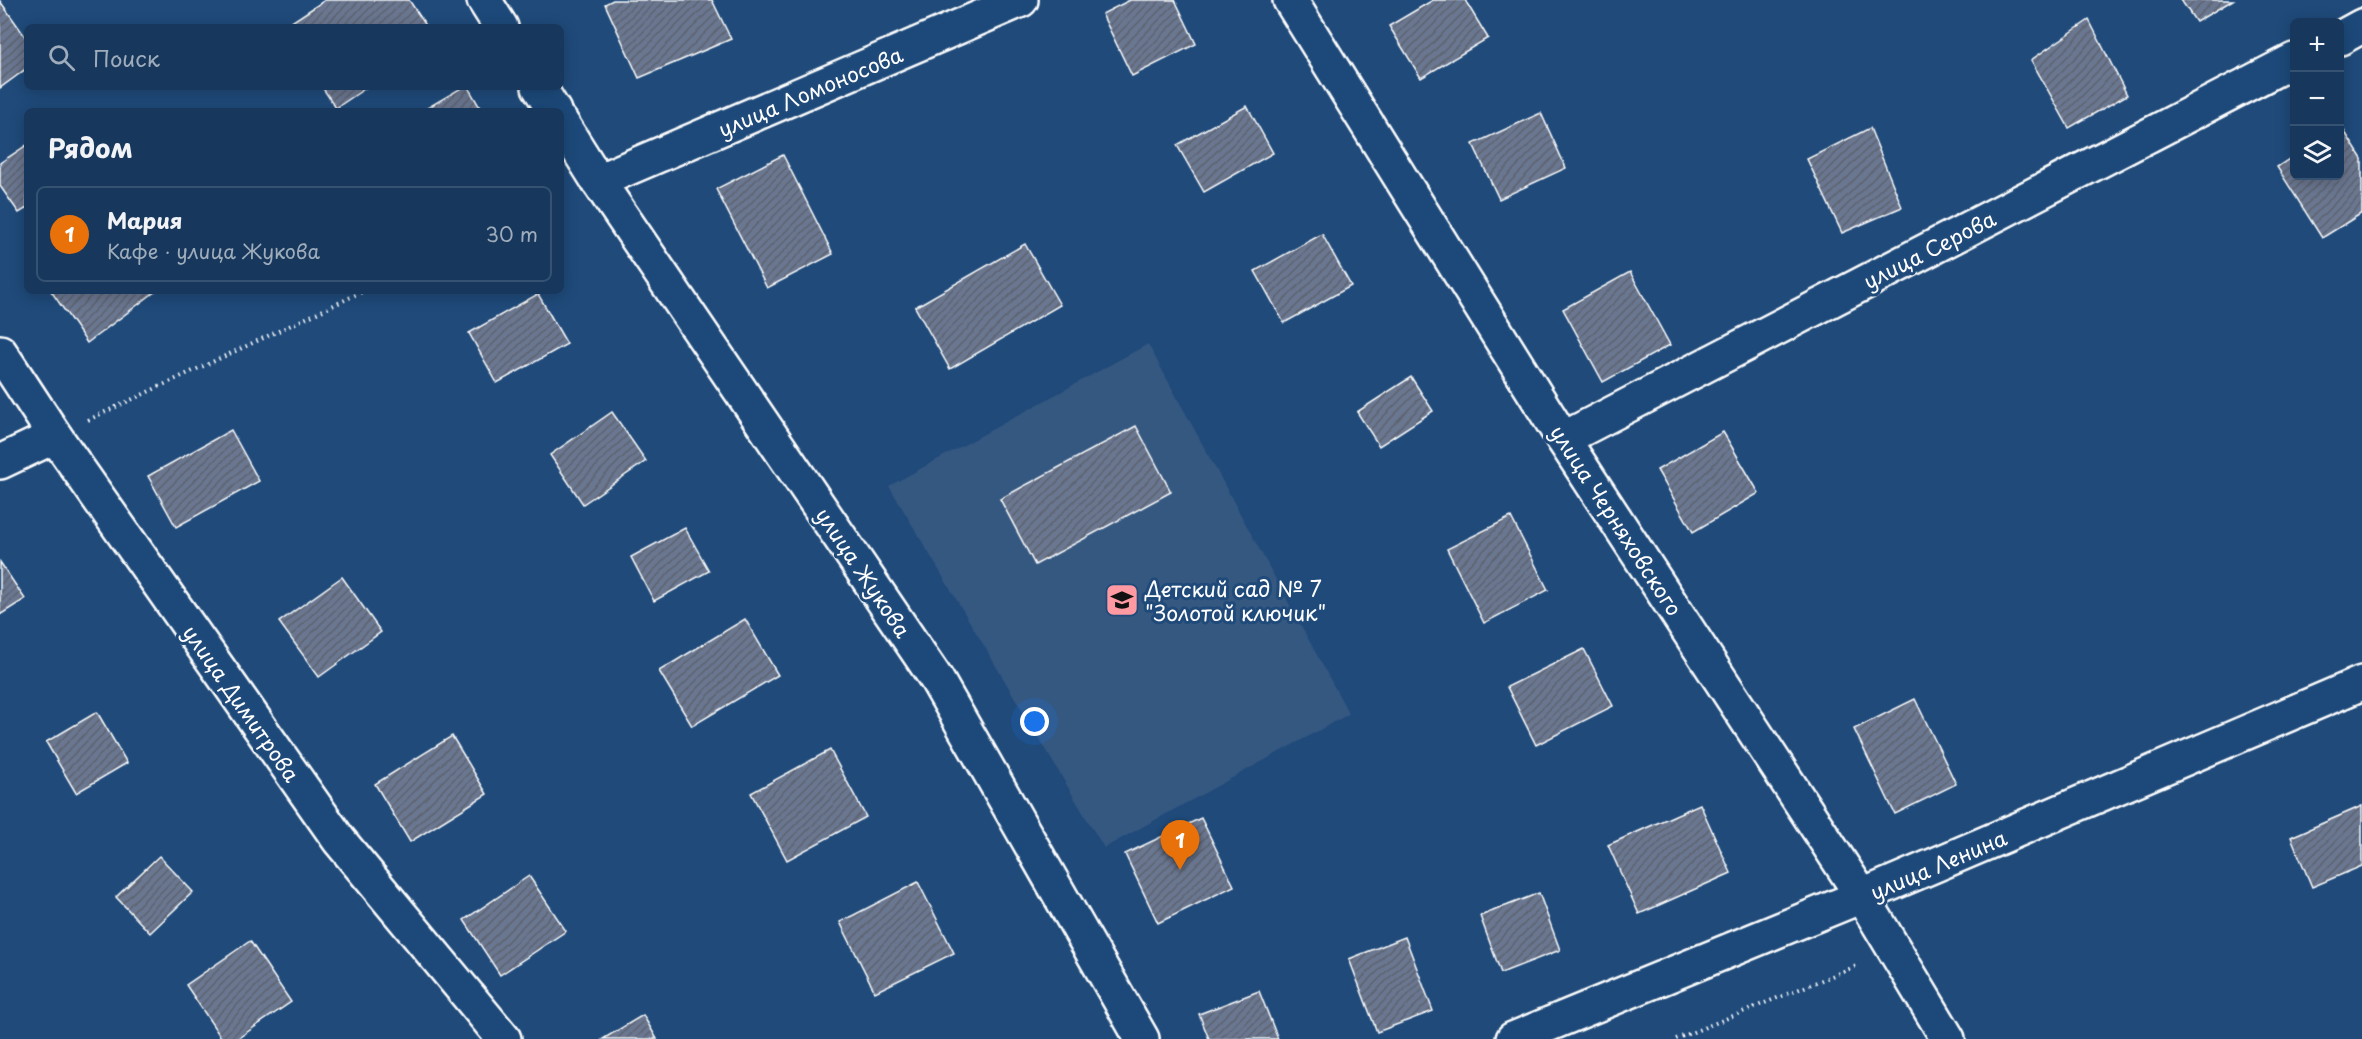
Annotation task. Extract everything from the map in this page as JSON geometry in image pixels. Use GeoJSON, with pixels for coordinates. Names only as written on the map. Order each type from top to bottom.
{"type":"FeatureCollection","features":[{"type":"Feature","properties":{"kind":"street"},"geometry":{"type":"LineString","coordinates":[[484,0],[499,24]]}},
{"type":"Feature","properties":{"kind":"street","name":"улица Ломоносова"},"geometry":{"type":"LineString","coordinates":[[598,181],[1021,0]]}},
{"type":"Feature","properties":{"kind":"street","name":"улица Черняховского"},"geometry":{"type":"LineString","coordinates":[[1290,0],[1563,439],[1862,896],[1948,1039]]}},
{"type":"Feature","properties":{"kind":"street"},"geometry":{"type":"LineString","coordinates":[[2344,36],[2362,26]]}},
{"type":"Feature","properties":{"kind":"street","name":"улица Серова"},"geometry":{"type":"LineString","coordinates":[[1563,439],[2290,63]]}},
{"type":"Feature","properties":{"kind":"street"},"geometry":{"type":"LineString","coordinates":[[541,90],[552,108]]}},
{"type":"Feature","properties":{"kind":"street","name":"улица Жукова"},"geometry":{"type":"LineString","coordinates":[[564,127],[598,181],[937,680],[1142,1039]]}},
{"type":"Feature","properties":{"kind":"street","name":"улица Димитрова"},"geometry":{"type":"LineString","coordinates":[[0,352],[54,436],[339,840],[504,1039]]}},
{"type":"Feature","properties":{"kind":"street"},"geometry":{"type":"LineString","coordinates":[[0,462],[54,436]]}},
{"type":"Feature","properties":{"kind":"street","name":"улица Ленина"},"geometry":{"type":"LineString","coordinates":[[1513,1039],[1862,896],[2362,683]]}},
{"type":"Feature","properties":{"kind":"path"},"geometry":{"type":"LineString","coordinates":[[54,436],[358,294]]}},
{"type":"Feature","properties":{"kind":"path"},"geometry":{"type":"LineString","coordinates":[[1676,1039],[1895,951]]}},
{"type":"Feature","properties":{"kind":"shaded area","name":"Детский сад № 7 \"Золотой ключик\""},"geometry":{"type":"Polygon","coordinates":[[[1148,344],[1349,714],[1104,848],[889,486],[1148,344]]]}},
{"type":"Feature","properties":{"kind":"building"},"geometry":{"type":"Polygon","coordinates":[[[325,0],[409,0],[425,24],[289,24],[325,0]]]}},
{"type":"Feature","properties":{"kind":"building"},"geometry":{"type":"Polygon","coordinates":[[[613,0],[712,0],[731,39],[639,78],[605,4],[613,0]]]}},
{"type":"Feature","properties":{"kind":"building"},"geometry":{"type":"Polygon","coordinates":[[[1130,0],[1175,0],[1196,44],[1132,76],[1102,14],[1130,0]]]}},
{"type":"Feature","properties":{"kind":"building"},"geometry":{"type":"Polygon","coordinates":[[[1433,0],[1465,0],[1488,38],[1421,78],[1389,26],[1433,0]]]}},
{"type":"Feature","properties":{"kind":"building"},"geometry":{"type":"Polygon","coordinates":[[[2181,0],[2233,0],[2196,22],[2181,0]]]}},
{"type":"Feature","properties":{"kind":"building"},"geometry":{"type":"Polygon","coordinates":[[[0,1],[24,35],[24,70],[0,88],[0,1]]]}},
{"type":"Feature","properties":{"kind":"building"},"geometry":{"type":"Polygon","coordinates":[[[2089,20],[2127,95],[2069,128],[2031,60],[2089,20]]]}},
{"type":"Feature","properties":{"kind":"building"},"geometry":{"type":"Polygon","coordinates":[[[324,90],[363,90],[336,108],[324,90]]]}},
{"type":"Feature","properties":{"kind":"building"},"geometry":{"type":"Polygon","coordinates":[[[458,90],[470,90],[480,108],[427,108],[458,90]]]}},
{"type":"Feature","properties":{"kind":"building"},"geometry":{"type":"Polygon","coordinates":[[[1247,106],[1273,153],[1204,192],[1177,145],[1247,106]]]}},
{"type":"Feature","properties":{"kind":"building"},"geometry":{"type":"Polygon","coordinates":[[[1541,113],[1566,168],[1499,199],[1473,144],[1541,113]]]}},
{"type":"Feature","properties":{"kind":"building"},"geometry":{"type":"Polygon","coordinates":[[[1870,128],[1902,207],[1842,233],[1807,159],[1870,128]]]}},
{"type":"Feature","properties":{"kind":"building"},"geometry":{"type":"Polygon","coordinates":[[[2344,131],[2362,159],[2362,213],[2322,238],[2277,167],[2290,159],[2290,180],[2344,180],[2344,131]]]}},
{"type":"Feature","properties":{"kind":"building"},"geometry":{"type":"Polygon","coordinates":[[[24,147],[24,210],[19,213],[0,186],[0,163],[24,147]]]}},
{"type":"Feature","properties":{"kind":"building"},"geometry":{"type":"Polygon","coordinates":[[[783,155],[833,254],[767,288],[716,189],[783,155]]]}},
{"type":"Feature","properties":{"kind":"building"},"geometry":{"type":"Polygon","coordinates":[[[1322,234],[1351,286],[1284,323],[1255,271],[1322,234]]]}},
{"type":"Feature","properties":{"kind":"building"},"geometry":{"type":"Polygon","coordinates":[[[1025,244],[1060,305],[950,369],[915,307],[1025,244]]]}},
{"type":"Feature","properties":{"kind":"building"},"geometry":{"type":"Polygon","coordinates":[[[1630,272],[1670,345],[1603,382],[1563,309],[1630,272]]]}},
{"type":"Feature","properties":{"kind":"building"},"geometry":{"type":"Polygon","coordinates":[[[53,294],[152,294],[87,343],[53,294]]]}},
{"type":"Feature","properties":{"kind":"building"},"geometry":{"type":"Polygon","coordinates":[[[538,294],[567,344],[497,383],[469,333],[538,294]]]}},
{"type":"Feature","properties":{"kind":"building"},"geometry":{"type":"Polygon","coordinates":[[[1411,377],[1433,411],[1379,446],[1357,412],[1411,377]]]}},
{"type":"Feature","properties":{"kind":"building"},"geometry":{"type":"Polygon","coordinates":[[[612,412],[646,461],[583,504],[550,455],[612,412]]]}},
{"type":"Feature","properties":{"kind":"building"},"geometry":{"type":"Polygon","coordinates":[[[1136,426],[1171,492],[1035,565],[1000,499],[1136,426]]]}},
{"type":"Feature","properties":{"kind":"building"},"geometry":{"type":"Polygon","coordinates":[[[231,430],[259,481],[176,527],[148,476],[231,430]]]}},
{"type":"Feature","properties":{"kind":"building"},"geometry":{"type":"Polygon","coordinates":[[[1723,432],[1759,493],[1693,532],[1657,470],[1723,432]]]}},
{"type":"Feature","properties":{"kind":"building"},"geometry":{"type":"Polygon","coordinates":[[[1511,517],[1548,590],[1484,623],[1447,549],[1511,517]]]}},
{"type":"Feature","properties":{"kind":"building"},"geometry":{"type":"Polygon","coordinates":[[[685,528],[709,571],[654,601],[631,557],[685,528]]]}},
{"type":"Feature","properties":{"kind":"building"},"geometry":{"type":"Polygon","coordinates":[[[0,562],[25,599],[0,615],[0,562]]]}},
{"type":"Feature","properties":{"kind":"building"},"geometry":{"type":"Polygon","coordinates":[[[342,577],[381,632],[319,677],[279,622],[342,577]]]}},
{"type":"Feature","properties":{"kind":"building"},"geometry":{"type":"Polygon","coordinates":[[[745,619],[778,675],[692,726],[659,671],[745,619]]]}},
{"type":"Feature","properties":{"kind":"building"},"geometry":{"type":"Polygon","coordinates":[[[1584,649],[1613,706],[1536,745],[1507,687],[1584,649]]]}},
{"type":"Feature","properties":{"kind":"building"},"geometry":{"type":"Polygon","coordinates":[[[1915,699],[1956,784],[1895,814],[1854,729],[1915,699]]]}},
{"type":"Feature","properties":{"kind":"building"},"geometry":{"type":"Polygon","coordinates":[[[97,712],[127,763],[76,793],[46,742],[97,712]]]}},
{"type":"Feature","properties":{"kind":"building"},"geometry":{"type":"Polygon","coordinates":[[[452,736],[487,794],[410,842],[375,784],[452,736]]]}},
{"type":"Feature","properties":{"kind":"building"},"geometry":{"type":"Polygon","coordinates":[[[830,750],[866,817],[787,860],[751,793],[830,750]]]}},
{"type":"Feature","properties":{"kind":"building"},"geometry":{"type":"Polygon","coordinates":[[[1700,804],[1731,873],[1639,914],[1608,845],[1700,804]]]}},
{"type":"Feature","properties":{"kind":"building"},"geometry":{"type":"Polygon","coordinates":[[[2362,806],[2362,866],[2312,887],[2291,837],[2362,806]]]}},
{"type":"Feature","properties":{"kind":"building"},"geometry":{"type":"Polygon","coordinates":[[[1201,818],[1234,886],[1158,923],[1125,854],[1201,818]]]}},
{"type":"Feature","properties":{"kind":"building"},"geometry":{"type":"Polygon","coordinates":[[[159,856],[193,892],[150,933],[116,897],[159,856]]]}},
{"type":"Feature","properties":{"kind":"building"},"geometry":{"type":"Polygon","coordinates":[[[529,876],[566,931],[500,975],[464,920],[529,876]]]}},
{"type":"Feature","properties":{"kind":"building"},"geometry":{"type":"Polygon","coordinates":[[[918,882],[954,953],[875,992],[840,922],[918,882]]]}},
{"type":"Feature","properties":{"kind":"building"},"geometry":{"type":"Polygon","coordinates":[[[1539,893],[1560,950],[1501,973],[1480,916],[1539,893]]]}},
{"type":"Feature","properties":{"kind":"building"},"geometry":{"type":"Polygon","coordinates":[[[1405,937],[1433,1011],[1377,1032],[1349,959],[1405,937]]]}},
{"type":"Feature","properties":{"kind":"building"},"geometry":{"type":"Polygon","coordinates":[[[250,941],[291,1002],[237,1039],[222,1039],[186,985],[250,941]]]}},
{"type":"Feature","properties":{"kind":"building"},"geometry":{"type":"Polygon","coordinates":[[[1259,991],[1278,1039],[1209,1039],[1199,1014],[1259,991]]]}},
{"type":"Feature","properties":{"kind":"building"},"geometry":{"type":"Polygon","coordinates":[[[643,1015],[657,1039],[603,1039],[643,1015]]]}},
{"type":"Feature","properties":{"kind":"place","name":"Детский сад № 7 \"Золотой ключик\""},"geometry":{"type":"Point","coordinates":[1122,600]}},
{"type":"Feature","properties":{"kind":"place","name":"Мария"},"geometry":{"type":"Point","coordinates":[1180,870]}}]}
